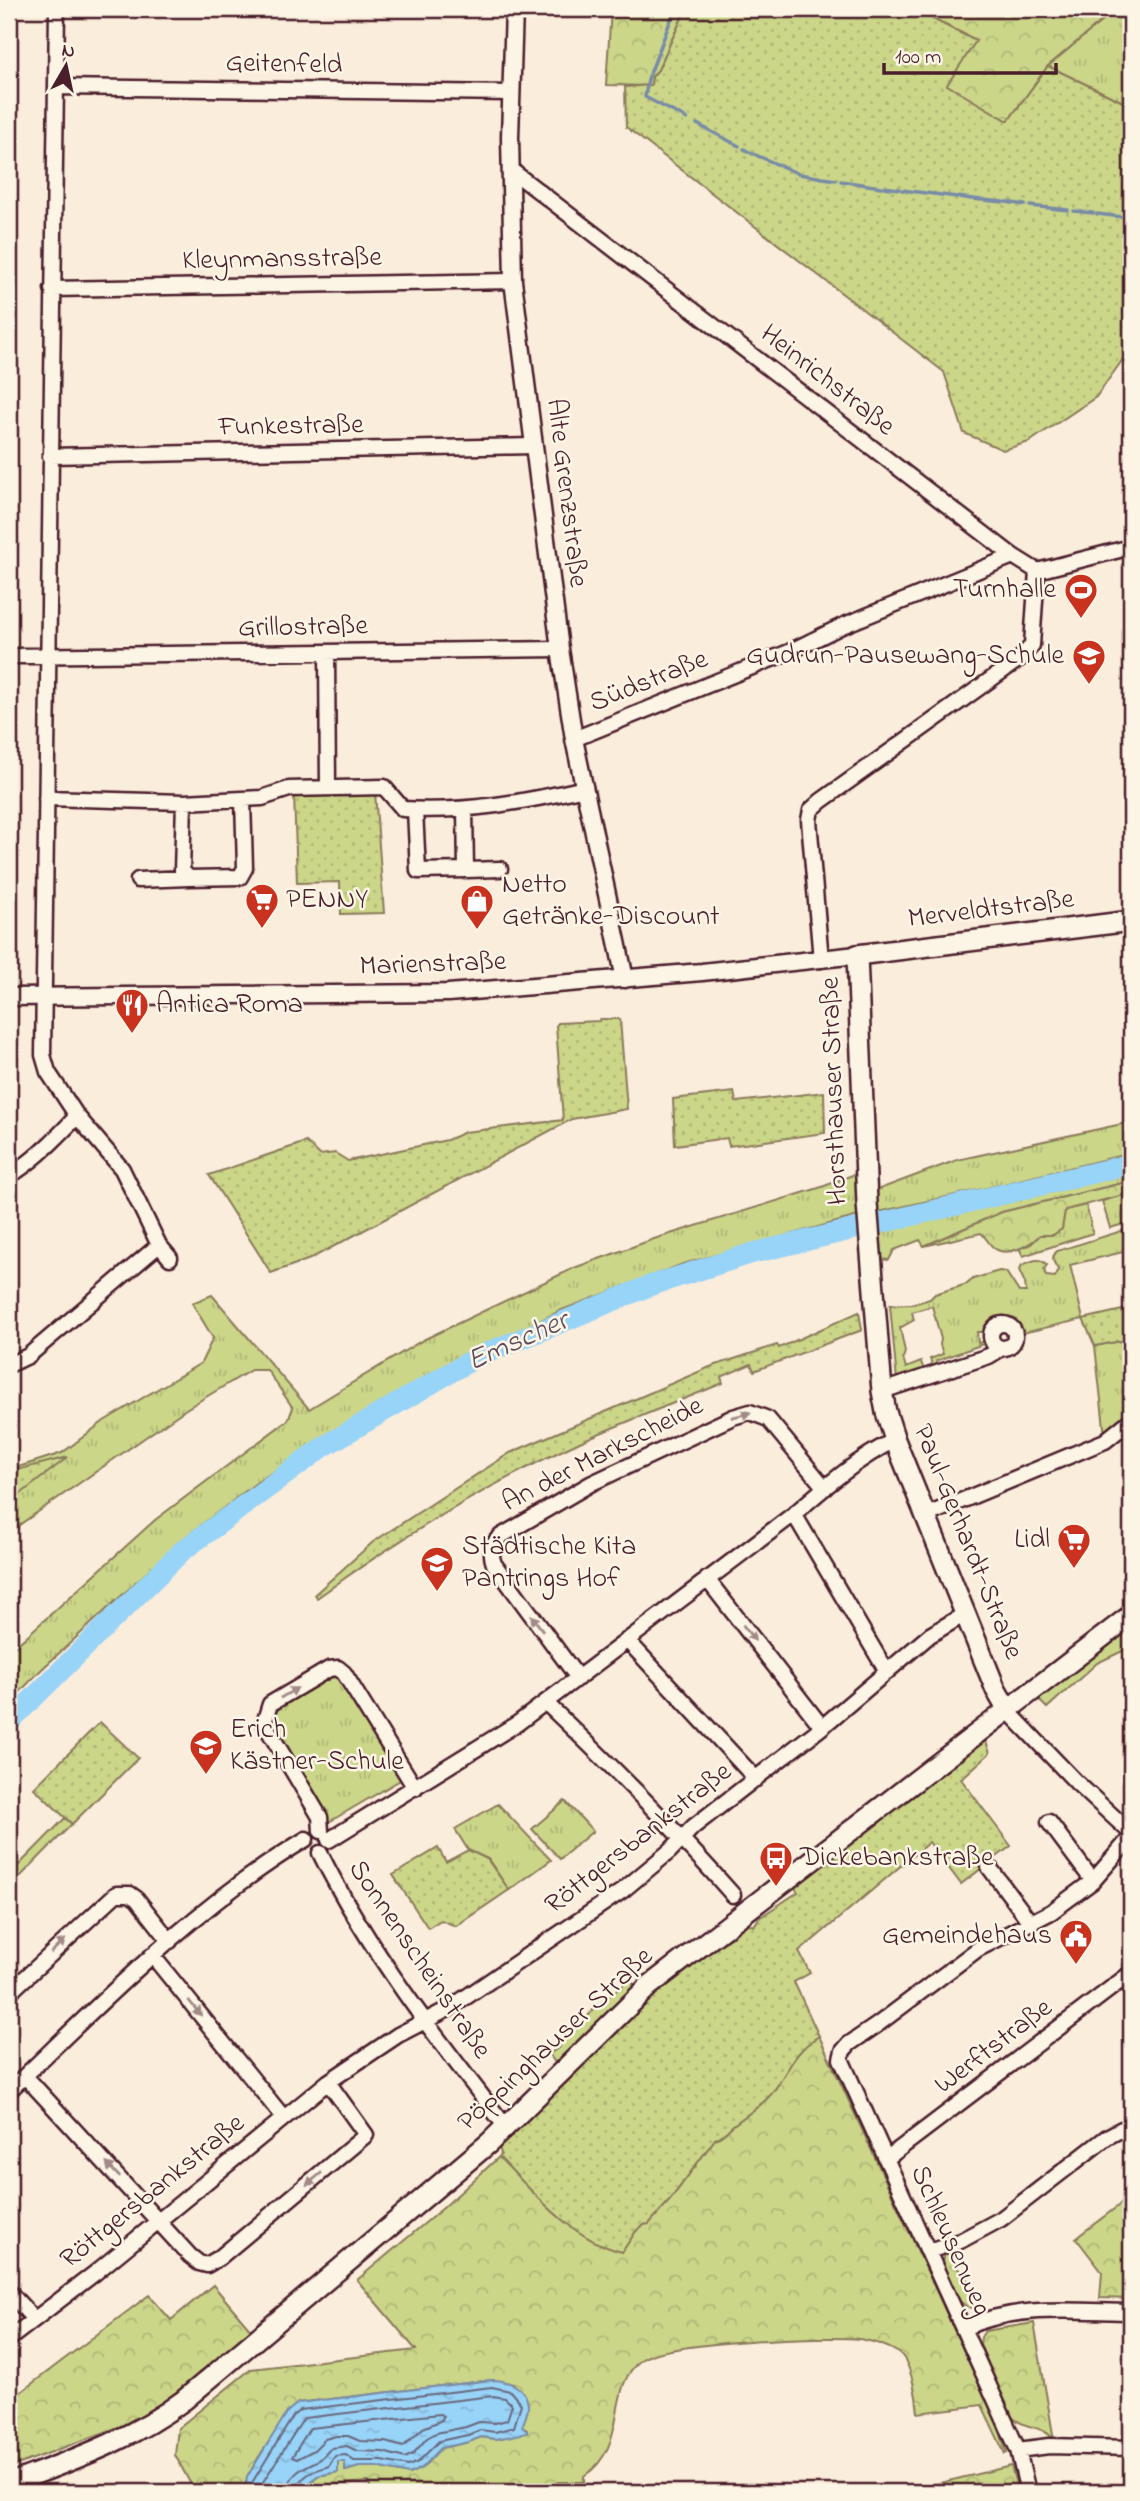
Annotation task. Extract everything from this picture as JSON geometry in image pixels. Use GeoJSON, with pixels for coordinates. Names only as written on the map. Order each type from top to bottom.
{"type":"FeatureCollection","features":[{"type":"Feature","properties":{"kind":"main road","name":"Merveldtstraße"},"geometry":{"type":"LineString","coordinates":[[857,955],[1131,921]]}},
{"type":"Feature","properties":{"kind":"main road","name":"Horsthauser Straße"},"geometry":{"type":"LineString","coordinates":[[857,955],[869,1224]]}},
{"type":"Feature","properties":{"kind":"main road","name":"Paul-Gerhardt-Straße"},"geometry":{"type":"LineString","coordinates":[[869,1224],[886,1412],[996,1690],[1008,1710]]}},
{"type":"Feature","properties":{"kind":"main road","name":"Pöppinghauser Straße"},"geometry":{"type":"LineString","coordinates":[[9,2484],[119,2441],[157,2421],[449,2179],[506,2127],[649,1986],[1131,1615]]}},
{"type":"Feature","properties":{"kind":"street"},"geometry":{"type":"LineString","coordinates":[[57,9],[43,1055],[48,1073],[77,1116],[121,1169],[159,1245],[170,1258]]}},
{"type":"Feature","properties":{"kind":"street","name":"Alte Grenzstraße"},"geometry":{"type":"LineString","coordinates":[[514,9],[511,93],[513,281],[560,649],[574,738],[625,979]]}},
{"type":"Feature","properties":{"kind":"street","name":"Geitenfeld"},"geometry":{"type":"LineString","coordinates":[[57,87],[511,93]]}},
{"type":"Feature","properties":{"kind":"street","name":"Heinrichstraße"},"geometry":{"type":"LineString","coordinates":[[511,170],[1013,556],[1037,571]]}},
{"type":"Feature","properties":{"kind":"street","name":"Kleynmansstraße"},"geometry":{"type":"LineString","coordinates":[[52,289],[513,281]]}},
{"type":"Feature","properties":{"kind":"street","name":"Funkestraße"},"geometry":{"type":"LineString","coordinates":[[50,456],[533,446]]}},
{"type":"Feature","properties":{"kind":"street"},"geometry":{"type":"LineString","coordinates":[[821,960],[809,820],[811,810],[1022,657],[1032,645],[1037,571],[1131,547]]}},
{"type":"Feature","properties":{"kind":"street","name":"Südstraße"},"geometry":{"type":"LineString","coordinates":[[574,738],[789,652],[842,626],[1013,556]]}},
{"type":"Feature","properties":{"kind":"street","name":"Grillostraße"},"geometry":{"type":"LineString","coordinates":[[9,656],[560,649]]}},
{"type":"Feature","properties":{"kind":"street"},"geometry":{"type":"LineString","coordinates":[[327,653],[328,788]]}},
{"type":"Feature","properties":{"kind":"street"},"geometry":{"type":"LineString","coordinates":[[46,799],[184,802],[243,800],[262,799],[289,789],[383,786],[403,809],[415,810],[465,809],[530,801],[585,789]]}},
{"type":"Feature","properties":{"kind":"street"},"geometry":{"type":"LineString","coordinates":[[138,880],[240,877],[245,868],[243,800]]}},
{"type":"Feature","properties":{"kind":"street"},"geometry":{"type":"LineString","coordinates":[[184,802],[183,871],[189,878]]}},
{"type":"Feature","properties":{"kind":"street"},"geometry":{"type":"LineString","coordinates":[[465,809],[466,870]]}},
{"type":"Feature","properties":{"kind":"street"},"geometry":{"type":"LineString","coordinates":[[415,810],[418,872],[500,869]]}},
{"type":"Feature","properties":{"kind":"street","name":"Marienstraße"},"geometry":{"type":"LineString","coordinates":[[9,997],[435,993],[625,979],[857,955]]}},
{"type":"Feature","properties":{"kind":"street"},"geometry":{"type":"LineString","coordinates":[[9,1176],[49,1145],[77,1116]]}},
{"type":"Feature","properties":{"kind":"street"},"geometry":{"type":"LineString","coordinates":[[9,1365],[29,1356],[159,1245]]}},
{"type":"Feature","properties":{"kind":"street"},"geometry":{"type":"LineString","coordinates":[[882,1391],[989,1356],[1002,1348]]}},
{"type":"Feature","properties":{"kind":"street","name":"An der Markscheide"},"geometry":{"type":"LineString","coordinates":[[578,1678],[494,1564],[492,1548],[501,1536],[631,1464],[733,1417],[750,1412],[768,1419],[825,1488]]}},
{"type":"Feature","properties":{"kind":"street"},"geometry":{"type":"LineString","coordinates":[[925,1516],[1105,1441],[1131,1420]]}},
{"type":"Feature","properties":{"kind":"street"},"geometry":{"type":"LineString","coordinates":[[10,2088],[152,1955],[227,1895],[306,1839],[309,1834],[325,1835],[415,1788],[546,1703],[825,1488],[878,1449],[895,1440]]}},
{"type":"Feature","properties":{"kind":"street"},"geometry":{"type":"LineString","coordinates":[[794,1514],[887,1672]]}},
{"type":"Feature","properties":{"kind":"street"},"geometry":{"type":"LineString","coordinates":[[707,1579],[822,1727]]}},
{"type":"Feature","properties":{"kind":"street","name":"Röttgersbankstraße"},"geometry":{"type":"LineString","coordinates":[[9,2339],[95,2273],[328,2082],[424,2020],[450,2008],[622,1891],[682,1838],[822,1727],[930,1635],[965,1614]]}},
{"type":"Feature","properties":{"kind":"street"},"geometry":{"type":"LineString","coordinates":[[627,1640],[756,1779]]}},
{"type":"Feature","properties":{"kind":"street"},"geometry":{"type":"LineString","coordinates":[[306,1839],[309,1850],[320,1853],[327,1848],[320,1817],[264,1723],[270,1704],[329,1670],[338,1668],[344,1673],[415,1788]]}},
{"type":"Feature","properties":{"kind":"street"},"geometry":{"type":"LineString","coordinates":[[546,1703],[621,1774],[733,1895]]}},
{"type":"Feature","properties":{"kind":"street"},"geometry":{"type":"LineString","coordinates":[[989,1867],[1030,1922],[1051,1912],[1093,1881],[1131,1835],[1008,1710]]}},
{"type":"Feature","properties":{"kind":"street"},"geometry":{"type":"LineString","coordinates":[[1049,1822],[1093,1881]]}},
{"type":"Feature","properties":{"kind":"street","name":"Sonnenscheinstraße"},"geometry":{"type":"LineString","coordinates":[[320,1853],[359,1923],[424,2020],[506,2127]]}},
{"type":"Feature","properties":{"kind":"street"},"geometry":{"type":"LineString","coordinates":[[9,1993],[116,1894],[123,1892],[136,1899],[170,1941]]}},
{"type":"Feature","properties":{"kind":"street","name":"Schleusenweg"},"geometry":{"type":"LineString","coordinates":[[1028,2492],[1018,2450],[841,2059],[843,2051],[854,2040],[978,1949],[1030,1922]]}},
{"type":"Feature","properties":{"kind":"street"},"geometry":{"type":"LineString","coordinates":[[152,1955],[283,2117]]}},
{"type":"Feature","properties":{"kind":"street","name":"Werftstraße"},"geometry":{"type":"LineString","coordinates":[[886,2159],[1129,1979]]}},
{"type":"Feature","properties":{"kind":"street"},"geometry":{"type":"LineString","coordinates":[[25,2076],[190,2256],[203,2264],[213,2263],[366,2135],[328,2082]]}},
{"type":"Feature","properties":{"kind":"street"},"geometry":{"type":"LineString","coordinates":[[928,2251],[960,2241],[1001,2219],[1107,2137],[1122,2129]]}},
{"type":"Feature","properties":{"kind":"street"},"geometry":{"type":"LineString","coordinates":[[9,2292],[34,2319]]}},
{"type":"Feature","properties":{"kind":"street"},"geometry":{"type":"LineString","coordinates":[[963,2328],[985,2319],[1029,2310],[1131,2312]]}},
{"type":"Feature","properties":{"kind":"street"},"geometry":{"type":"LineString","coordinates":[[1018,2450],[1049,2446],[1131,2448]]}},
{"type":"Feature","properties":{"kind":"green space"},"geometry":{"type":"Polygon","coordinates":[[[611,9],[686,9],[658,70],[652,77],[651,86],[606,85],[611,9]]]}},
{"type":"Feature","properties":{"kind":"green space"},"geometry":{"type":"Polygon","coordinates":[[[686,9],[913,9],[976,41],[947,85],[1008,121],[1048,66],[1131,106],[1131,348],[1096,397],[1029,442],[1003,450],[964,433],[944,372],[626,127],[625,87],[651,85],[652,77],[658,70],[686,9]]]}},
{"type":"Feature","properties":{"kind":"green space"},"geometry":{"type":"Polygon","coordinates":[[[913,9],[1116,9],[1048,66],[1008,121],[946,85],[976,40],[913,9]]]}},
{"type":"Feature","properties":{"kind":"green space"},"geometry":{"type":"Polygon","coordinates":[[[1116,9],[1131,9],[1131,106],[1048,66],[1116,9]]]}},
{"type":"Feature","properties":{"kind":"green space"},"geometry":{"type":"Polygon","coordinates":[[[375,792],[384,913],[341,914],[340,882],[297,883],[294,794],[375,792]]]}},
{"type":"Feature","properties":{"kind":"green space"},"geometry":{"type":"Polygon","coordinates":[[[620,1019],[627,1109],[572,1119],[310,1259],[271,1273],[209,1175],[306,1142],[320,1155],[335,1153],[348,1161],[447,1140],[465,1132],[563,1120],[556,1026],[558,1023],[620,1019]]]}},
{"type":"Feature","properties":{"kind":"green space"},"geometry":{"type":"Polygon","coordinates":[[[734,1092],[736,1102],[824,1092],[825,1133],[729,1146],[727,1138],[675,1145],[673,1099],[734,1092]]]}},
{"type":"Feature","properties":{"kind":"green space"},"geometry":{"type":"Polygon","coordinates":[[[1131,1122],[1131,1153],[874,1213],[873,1189],[877,1190],[957,1160],[1131,1122]]]}},
{"type":"Feature","properties":{"kind":"green space"},"geometry":{"type":"Polygon","coordinates":[[[1131,1169],[1131,1181],[1002,1212],[924,1246],[920,1240],[894,1250],[889,1260],[880,1259],[875,1230],[1131,1169]]]}},
{"type":"Feature","properties":{"kind":"green space"},"geometry":{"type":"Polygon","coordinates":[[[860,1172],[862,1215],[683,1264],[562,1310],[452,1363],[331,1434],[256,1483],[183,1539],[42,1669],[9,1703],[9,1652],[155,1520],[288,1420],[293,1408],[267,1370],[251,1370],[186,1409],[9,1532],[9,1470],[62,1453],[104,1421],[201,1363],[213,1338],[192,1303],[212,1295],[309,1409],[423,1340],[574,1268],[654,1239],[822,1187],[860,1172]]]}},
{"type":"Feature","properties":{"kind":"green space"},"geometry":{"type":"Polygon","coordinates":[[[1131,1181],[1131,1193],[1065,1210],[1062,1229],[1053,1235],[1040,1235],[1018,1249],[1004,1252],[998,1250],[981,1233],[924,1246],[1002,1212],[1131,1181]]]}},
{"type":"Feature","properties":{"kind":"green space"},"geometry":{"type":"Polygon","coordinates":[[[1131,1193],[1131,1222],[1110,1228],[1102,1201],[1131,1193]]]}},
{"type":"Feature","properties":{"kind":"green space"},"geometry":{"type":"Polygon","coordinates":[[[1086,1205],[1093,1233],[1023,1256],[1019,1248],[1030,1245],[1040,1235],[1053,1235],[1062,1229],[1065,1210],[1086,1205]]]}},
{"type":"Feature","properties":{"kind":"green space"},"geometry":{"type":"Polygon","coordinates":[[[1131,1228],[1131,1250],[1070,1265],[1083,1319],[1023,1333],[1012,1319],[996,1320],[985,1332],[977,1332],[978,1343],[987,1341],[986,1351],[983,1344],[936,1361],[938,1368],[934,1370],[930,1359],[943,1354],[932,1306],[912,1312],[914,1320],[900,1328],[905,1352],[903,1358],[906,1368],[921,1362],[925,1373],[897,1381],[890,1305],[913,1304],[930,1299],[935,1294],[999,1271],[1006,1272],[1019,1292],[1026,1292],[1019,1270],[1022,1265],[1035,1260],[1041,1261],[1047,1265],[1044,1269],[1046,1276],[1055,1277],[1058,1270],[1053,1259],[1057,1251],[1131,1228]]]}},
{"type":"Feature","properties":{"kind":"green space"},"geometry":{"type":"Polygon","coordinates":[[[1131,1308],[1131,1339],[1095,1346],[1083,1319],[1131,1308]]]}},
{"type":"Feature","properties":{"kind":"green space"},"geometry":{"type":"Polygon","coordinates":[[[859,1312],[862,1330],[754,1371],[751,1364],[721,1377],[723,1383],[601,1433],[514,1474],[447,1512],[317,1598],[315,1594],[373,1542],[510,1453],[710,1367],[777,1345],[779,1348],[859,1312]]]}},
{"type":"Feature","properties":{"kind":"green space"},"geometry":{"type":"Polygon","coordinates":[[[1131,1339],[1131,1414],[1105,1436],[1095,1346],[1131,1339]]]}},
{"type":"Feature","properties":{"kind":"green space"},"geometry":{"type":"Polygon","coordinates":[[[68,1457],[9,1503],[9,1472],[68,1457]]]}},
{"type":"Feature","properties":{"kind":"green space"},"geometry":{"type":"Polygon","coordinates":[[[1131,1625],[1131,1647],[1097,1663],[1047,1708],[1038,1699],[1131,1625]]]}},
{"type":"Feature","properties":{"kind":"green space"},"geometry":{"type":"Polygon","coordinates":[[[334,1677],[342,1681],[402,1779],[329,1822],[274,1729],[273,1720],[283,1704],[327,1678],[334,1677]]]}},
{"type":"Feature","properties":{"kind":"green space"},"geometry":{"type":"Polygon","coordinates":[[[100,1722],[138,1758],[72,1824],[34,1788],[100,1722]]]}},
{"type":"Feature","properties":{"kind":"green space"},"geometry":{"type":"Polygon","coordinates":[[[985,1739],[990,1753],[961,1779],[1011,1846],[961,1884],[929,1842],[799,1952],[810,1973],[794,1982],[819,2036],[799,2052],[768,2098],[715,2139],[670,2200],[649,2224],[636,2231],[622,2252],[586,2237],[570,2226],[499,2157],[499,2147],[643,2001],[746,1923],[754,1926],[759,1918],[798,1892],[795,1888],[811,1871],[985,1739]]]}},
{"type":"Feature","properties":{"kind":"green space"},"geometry":{"type":"Polygon","coordinates":[[[565,1801],[593,1831],[560,1859],[532,1829],[565,1801]]]}},
{"type":"Feature","properties":{"kind":"green space"},"geometry":{"type":"Polygon","coordinates":[[[498,1804],[551,1860],[509,1890],[488,1859],[468,1850],[455,1829],[498,1804]]]}},
{"type":"Feature","properties":{"kind":"green space"},"geometry":{"type":"Polygon","coordinates":[[[65,1818],[72,1824],[9,1888],[9,1875],[65,1818]]]}},
{"type":"Feature","properties":{"kind":"green space"},"geometry":{"type":"Polygon","coordinates":[[[438,1848],[446,1862],[468,1850],[487,1859],[509,1890],[456,1926],[441,1920],[428,1928],[393,1875],[438,1848]]]}},
{"type":"Feature","properties":{"kind":"green space"},"geometry":{"type":"Polygon","coordinates":[[[630,1979],[635,1986],[556,2064],[549,2054],[558,2048],[567,2033],[630,1979]]]}},
{"type":"Feature","properties":{"kind":"green space"},"geometry":{"type":"Polygon","coordinates":[[[819,2036],[997,2423],[1007,2453],[1005,2454],[982,2405],[918,2413],[910,2372],[903,2357],[895,2350],[859,2339],[782,2339],[711,2344],[656,2354],[641,2360],[630,2372],[623,2386],[613,2433],[598,2464],[584,2476],[584,2482],[558,2482],[557,2492],[371,2492],[369,2482],[326,2485],[318,2492],[301,2492],[317,2476],[338,2472],[337,2462],[345,2462],[346,2471],[359,2467],[377,2467],[409,2474],[422,2468],[441,2448],[481,2437],[496,2439],[527,2432],[522,2427],[526,2397],[513,2384],[492,2380],[298,2403],[257,2460],[250,2472],[245,2492],[195,2492],[175,2455],[178,2428],[251,2369],[416,2350],[357,2280],[499,2157],[570,2224],[586,2235],[622,2251],[636,2231],[649,2223],[670,2200],[715,2139],[768,2098],[799,2052],[819,2036]]]}},
{"type":"Feature","properties":{"kind":"green space"},"geometry":{"type":"Polygon","coordinates":[[[1131,2196],[1131,2299],[1100,2298],[1102,2272],[1076,2238],[1131,2196]]]}},
{"type":"Feature","properties":{"kind":"green space"},"geometry":{"type":"Polygon","coordinates":[[[952,2248],[964,2259],[956,2266],[968,2281],[965,2284],[982,2307],[969,2308],[958,2300],[942,2261],[945,2253],[952,2248]]]}},
{"type":"Feature","properties":{"kind":"green space"},"geometry":{"type":"Polygon","coordinates":[[[213,2285],[251,2330],[163,2404],[121,2426],[9,2468],[9,2401],[149,2295],[171,2320],[213,2285]]]}},
{"type":"Feature","properties":{"kind":"green space"},"geometry":{"type":"Polygon","coordinates":[[[1034,2323],[1054,2440],[1045,2431],[1022,2424],[1012,2417],[980,2345],[985,2331],[1034,2323]]]}},
{"type":"Feature","properties":{"kind":"green space"},"geometry":{"type":"Polygon","coordinates":[[[1011,2466],[1018,2492],[923,2492],[923,2487],[1011,2466]]]}},
{"type":"Feature","properties":{"kind":"water"},"geometry":{"type":"Polygon","coordinates":[[[492,2380],[510,2383],[524,2394],[528,2408],[522,2427],[527,2433],[496,2439],[481,2437],[441,2448],[422,2468],[409,2474],[377,2467],[359,2467],[345,2471],[345,2462],[338,2462],[338,2472],[317,2476],[301,2492],[245,2492],[247,2477],[288,2411],[298,2403],[492,2380]]]}},
{"type":"Feature","properties":{"kind":"waterway"},"geometry":{"type":"LineString","coordinates":[[675,9],[648,79],[645,97],[687,119]]}},
{"type":"Feature","properties":{"kind":"waterway"},"geometry":{"type":"LineString","coordinates":[[697,124],[739,146]]}},
{"type":"Feature","properties":{"kind":"waterway"},"geometry":{"type":"LineString","coordinates":[[744,149],[753,154]]}},
{"type":"Feature","properties":{"kind":"waterway"},"geometry":{"type":"LineString","coordinates":[[756,155],[799,174],[836,180]]}},
{"type":"Feature","properties":{"kind":"waterway"},"geometry":{"type":"LineString","coordinates":[[841,181],[881,187]]}},
{"type":"Feature","properties":{"kind":"waterway"},"geometry":{"type":"LineString","coordinates":[[884,187],[899,189]]}},
{"type":"Feature","properties":{"kind":"waterway"},"geometry":{"type":"LineString","coordinates":[[902,190],[981,200]]}},
{"type":"Feature","properties":{"kind":"waterway"},"geometry":{"type":"LineString","coordinates":[[983,200],[1003,202]]}},
{"type":"Feature","properties":{"kind":"waterway"},"geometry":{"type":"LineString","coordinates":[[1006,202],[1025,205]]}},
{"type":"Feature","properties":{"kind":"waterway"},"geometry":{"type":"LineString","coordinates":[[1030,206],[1068,210]]}},
{"type":"Feature","properties":{"kind":"waterway"},"geometry":{"type":"LineString","coordinates":[[1074,211],[1093,213]]}},
{"type":"Feature","properties":{"kind":"waterway"},"geometry":{"type":"LineString","coordinates":[[1097,214],[1131,218]]}},
{"type":"Feature","properties":{"kind":"waterway","name":"Emscher"},"geometry":{"type":"LineString","coordinates":[[9,1722],[182,1551],[323,1447],[475,1358],[649,1286],[753,1253],[1131,1164]]}},
{"type":"Feature","properties":{"kind":"place","name":"Turnhalle"},"geometry":{"type":"Point","coordinates":[1081,620]}},
{"type":"Feature","properties":{"kind":"place","name":"Gudrun-Pausewang-Schule"},"geometry":{"type":"Point","coordinates":[1089,686]}},
{"type":"Feature","properties":{"kind":"place","name":"PENNY"},"geometry":{"type":"Point","coordinates":[262,930]}},
{"type":"Feature","properties":{"kind":"place","name":"Netto Getränke-Discount"},"geometry":{"type":"Point","coordinates":[477,931]}},
{"type":"Feature","properties":{"kind":"place","name":"Antica Roma"},"geometry":{"type":"Point","coordinates":[132,1035]}},
{"type":"Feature","properties":{"kind":"place","name":"Lidl"},"geometry":{"type":"Point","coordinates":[1074,1570]}},
{"type":"Feature","properties":{"kind":"place","name":"Städtische Kita Pantrings Hof"},"geometry":{"type":"Point","coordinates":[437,1593]}},
{"type":"Feature","properties":{"kind":"place","name":"Erich Kästner-Schule"},"geometry":{"type":"Point","coordinates":[206,1776]}},
{"type":"Feature","properties":{"kind":"place","name":"Dickebankstraße"},"geometry":{"type":"Point","coordinates":[776,1888]}},
{"type":"Feature","properties":{"kind":"place","name":"Gemeindehaus"},"geometry":{"type":"Point","coordinates":[1076,1966]}}]}
